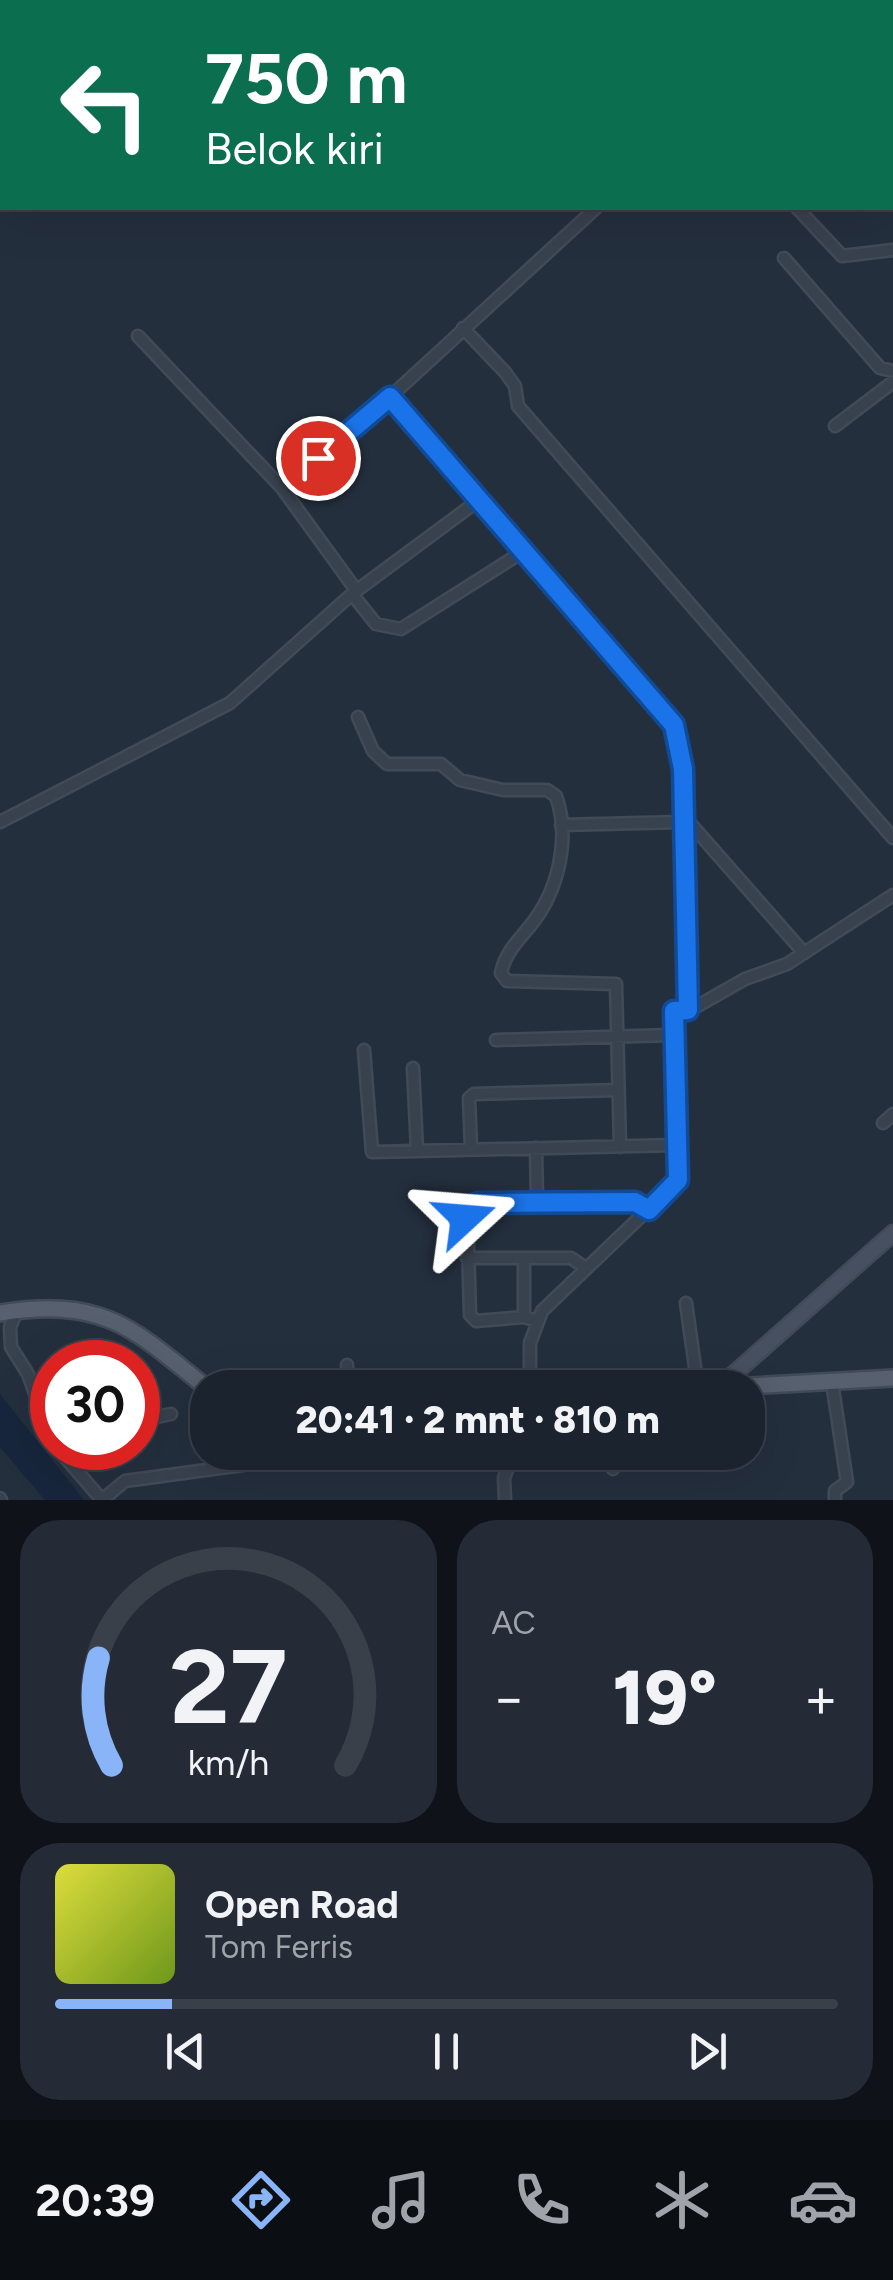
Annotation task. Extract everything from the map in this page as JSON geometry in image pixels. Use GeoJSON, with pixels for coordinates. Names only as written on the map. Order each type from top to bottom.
{"type":"FeatureCollection","features":[{"type":"Feature","properties":{"kind":"main road"},"geometry":{"type":"LineString","coordinates":[[0,1312],[66,1308],[114,1319],[190,1375]]}},
{"type":"Feature","properties":{"kind":"main road"},"geometry":{"type":"LineString","coordinates":[[765,1385],[893,1378]]}},
{"type":"Feature","properties":{"kind":"street"},"geometry":{"type":"LineString","coordinates":[[282,488],[390,397],[594,210]]}},
{"type":"Feature","properties":{"kind":"street"},"geometry":{"type":"LineString","coordinates":[[799,210],[842,256],[893,250]]}},
{"type":"Feature","properties":{"kind":"street"},"geometry":{"type":"LineString","coordinates":[[784,258],[880,368],[893,371]]}},
{"type":"Feature","properties":{"kind":"street"},"geometry":{"type":"LineString","coordinates":[[463,328],[505,372],[514,386],[518,406],[893,838]]}},
{"type":"Feature","properties":{"kind":"street"},"geometry":{"type":"LineString","coordinates":[[138,336],[282,488],[376,624],[402,630],[524,551]]}},
{"type":"Feature","properties":{"kind":"street"},"geometry":{"type":"LineString","coordinates":[[835,426],[893,382]]}},
{"type":"Feature","properties":{"kind":"street"},"geometry":{"type":"LineString","coordinates":[[390,397],[674,725],[683,769],[688,1010]]}},
{"type":"Feature","properties":{"kind":"street"},"geometry":{"type":"LineString","coordinates":[[0,822],[230,704],[354,592],[479,500]]}},
{"type":"Feature","properties":{"kind":"street"},"geometry":{"type":"LineString","coordinates":[[358,717],[374,751],[387,764],[440,764],[460,780],[488,788],[552,792],[560,807],[554,884],[542,909],[507,955],[502,977],[507,981],[616,984],[620,1147]]}},
{"type":"Feature","properties":{"kind":"street"},"geometry":{"type":"LineString","coordinates":[[560,826],[681,817]]}},
{"type":"Feature","properties":{"kind":"street"},"geometry":{"type":"LineString","coordinates":[[681,817],[804,953]]}},
{"type":"Feature","properties":{"kind":"street"},"geometry":{"type":"LineString","coordinates":[[530,1370],[530,1343],[536,1322],[584,1267],[678,1180],[674,1011],[688,1010],[804,953],[893,895]]}},
{"type":"Feature","properties":{"kind":"street"},"geometry":{"type":"LineString","coordinates":[[496,1040],[673,1035]]}},
{"type":"Feature","properties":{"kind":"street"},"geometry":{"type":"LineString","coordinates":[[364,1050],[370,1150],[677,1145]]}},
{"type":"Feature","properties":{"kind":"street"},"geometry":{"type":"LineString","coordinates":[[413,1068],[417,1150]]}},
{"type":"Feature","properties":{"kind":"street"},"geometry":{"type":"LineString","coordinates":[[471,1148],[469,1098],[474,1094],[618,1090]]}},
{"type":"Feature","properties":{"kind":"street"},"geometry":{"type":"LineString","coordinates":[[883,1124],[893,1114]]}},
{"type":"Feature","properties":{"kind":"street"},"geometry":{"type":"LineString","coordinates":[[536,1148],[537,1202]]}},
{"type":"Feature","properties":{"kind":"street"},"geometry":{"type":"LineString","coordinates":[[536,1322],[524,1317],[473,1318],[468,1306],[468,1207],[635,1202],[649,1210]]}},
{"type":"Feature","properties":{"kind":"street"},"geometry":{"type":"LineString","coordinates":[[736,1370],[893,1233]]}},
{"type":"Feature","properties":{"kind":"street"},"geometry":{"type":"LineString","coordinates":[[467,1258],[571,1258],[584,1267]]}},
{"type":"Feature","properties":{"kind":"street"},"geometry":{"type":"LineString","coordinates":[[524,1259],[524,1317]]}},
{"type":"Feature","properties":{"kind":"street"},"geometry":{"type":"LineString","coordinates":[[686,1303],[695,1370]]}},
{"type":"Feature","properties":{"kind":"street"},"geometry":{"type":"LineString","coordinates":[[18,1310],[10,1328],[10,1347],[30,1379]]}},
{"type":"Feature","properties":{"kind":"street"},"geometry":{"type":"LineString","coordinates":[[347,1365],[347,1370]]}},
{"type":"Feature","properties":{"kind":"street"},"geometry":{"type":"LineString","coordinates":[[832,1382],[847,1479],[836,1490],[835,1500]]}},
{"type":"Feature","properties":{"kind":"street"},"geometry":{"type":"LineString","coordinates":[[160,1416],[171,1414]]}},
{"type":"Feature","properties":{"kind":"street"},"geometry":{"type":"LineString","coordinates":[[75,1470],[102,1500],[125,1480],[203,1470]]}},
{"type":"Feature","properties":{"kind":"street"},"geometry":{"type":"LineString","coordinates":[[504,1500],[507,1470]]}},
{"type":"Feature","properties":{"kind":"water"},"geometry":{"type":"Polygon","coordinates":[[[0,1394],[30,1432],[30,1470],[60,1470],[84,1500],[45,1500],[0,1447],[0,1394]]]}},
{"type":"Feature","properties":{"kind":"route"},"geometry":{"type":"LineString","coordinates":[[318,458],[390,397],[674,725],[683,769],[681,822],[688,1010],[674,1011],[678,1180],[649,1210],[635,1202],[478,1203],[468,1207],[465,1218]]}}]}
